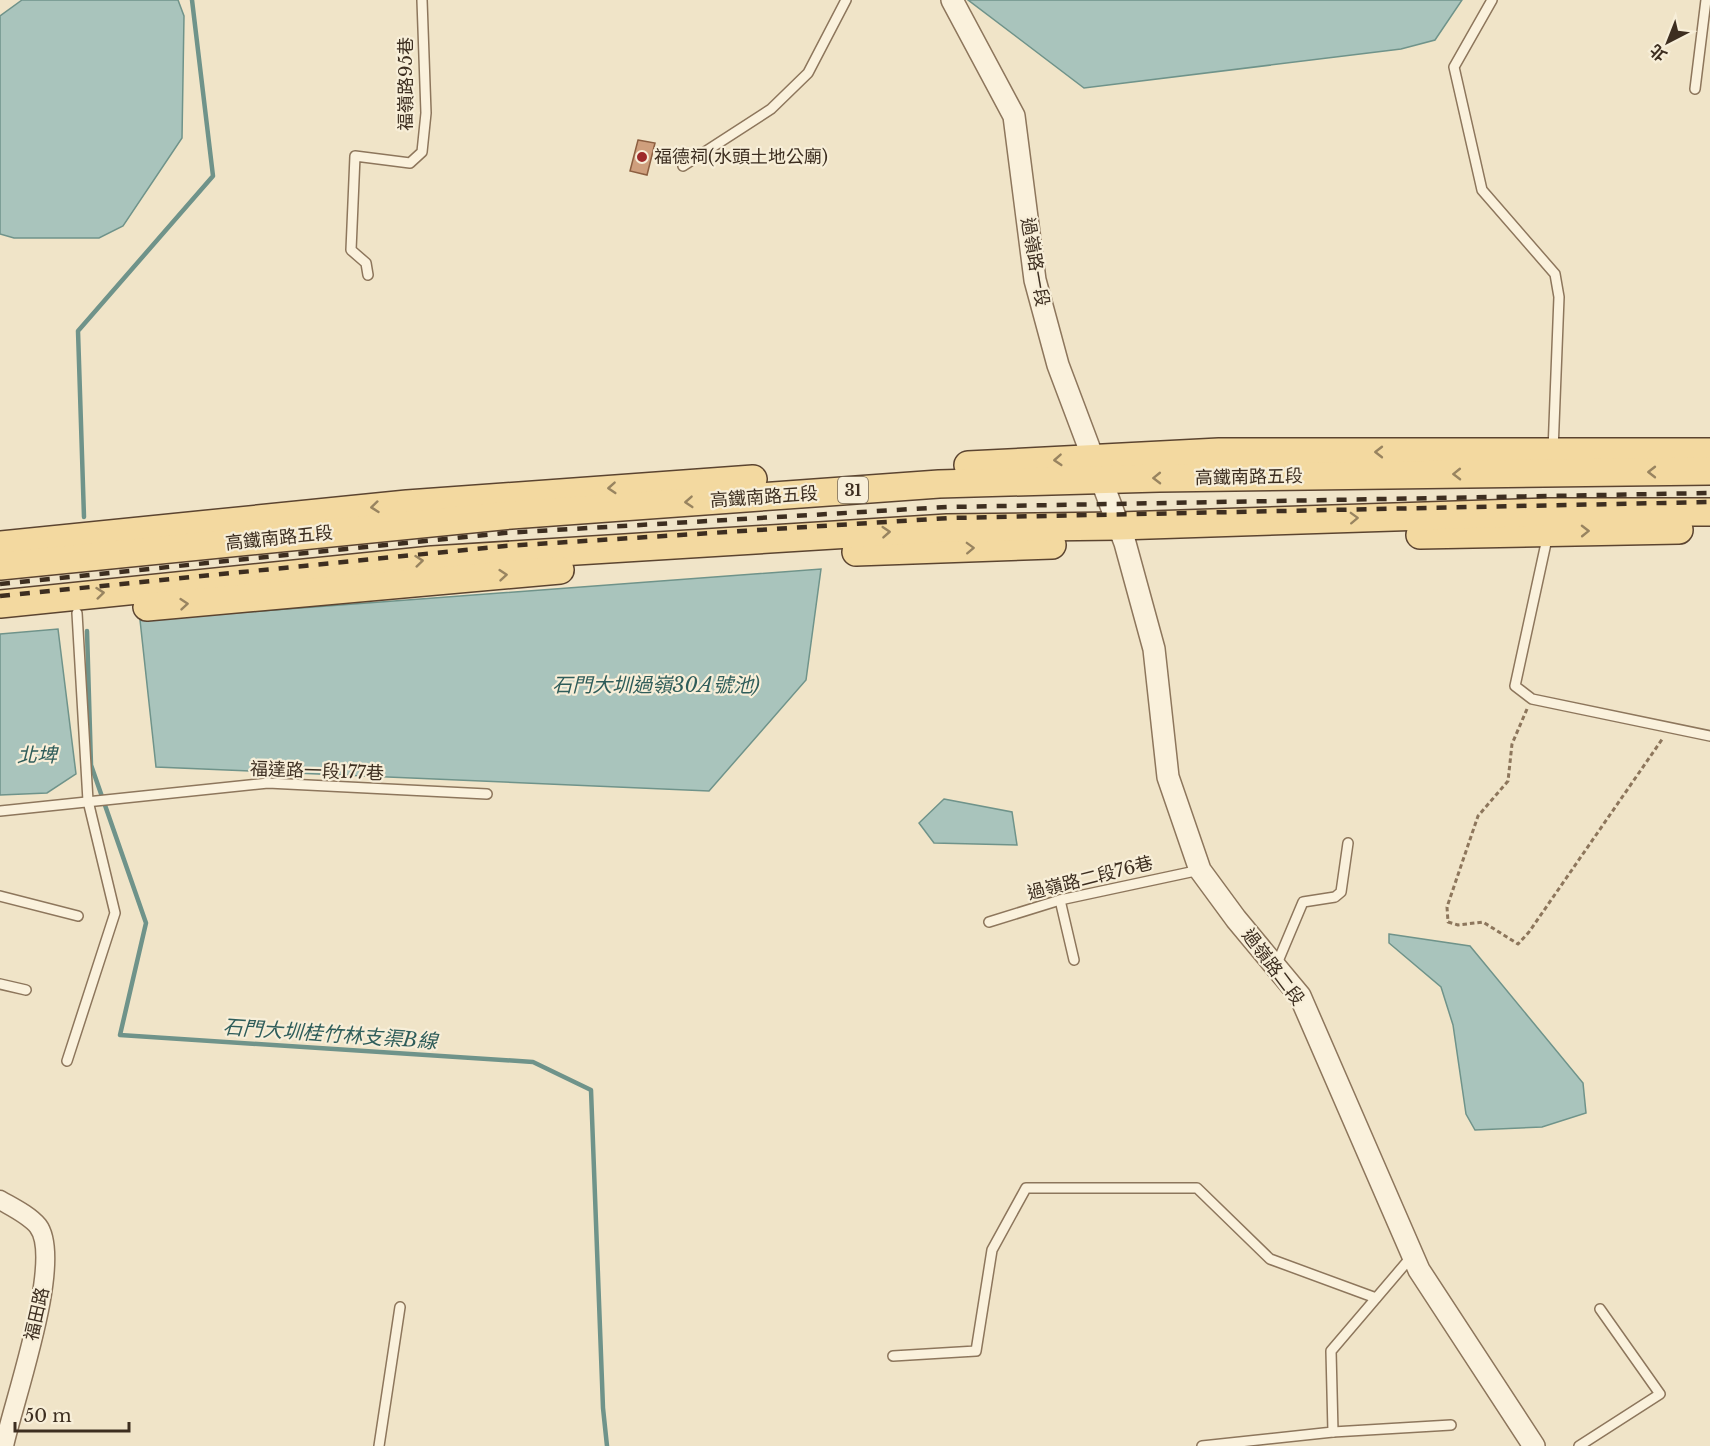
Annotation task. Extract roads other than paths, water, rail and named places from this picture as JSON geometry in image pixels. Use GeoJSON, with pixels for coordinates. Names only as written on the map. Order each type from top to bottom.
{"type":"FeatureCollection","features":[{"type":"Feature","properties":{"kind":"main road","name":"高鐵南路五段"},"geometry":{"type":"LineString","coordinates":[[0,566],[511,515],[939,484],[1096,468],[1219,452],[1710,452]]}},
{"type":"Feature","properties":{"kind":"main road","name":"高鐵南路五段"},"geometry":{"type":"LineString","coordinates":[[0,545],[407,504],[573,490],[1096,468],[1710,471]]}},
{"type":"Feature","properties":{"kind":"main road"},"geometry":{"type":"LineString","coordinates":[[407,504],[511,515]]}},
{"type":"Feature","properties":{"kind":"main road","name":"高鐵南路五段"},"geometry":{"type":"LineString","coordinates":[[0,621],[776,554],[1395,517],[1549,512],[1710,512]]}},
{"type":"Feature","properties":{"kind":"main road"},"geometry":{"type":"LineString","coordinates":[[1395,517],[1483,533]]}},
{"type":"Feature","properties":{"kind":"main road","name":"高鐵南路五段"},"geometry":{"type":"LineString","coordinates":[[0,604],[432,560],[947,528],[1122,534],[1710,530]]}},
{"type":"Feature","properties":{"kind":"main road"},"geometry":{"type":"LineString","coordinates":[[238,599],[323,571]]}},
{"type":"Feature","properties":{"kind":"street","name":"過嶺路一段"},"geometry":{"type":"LineString","coordinates":[[952,0],[1014,116],[1035,280],[1058,365],[1122,534]]}},
{"type":"Feature","properties":{"kind":"street","name":"過嶺路二段"},"geometry":{"type":"LineString","coordinates":[[1122,534],[1154,649],[1168,777],[1200,870],[1236,919],[1300,996],[1419,1270],[1534,1446]]}},
{"type":"Feature","properties":{"kind":"street","name":"福田路"},"geometry":{"type":"LineString","coordinates":[[0,1200],[38,1226],[42,1235],[45,1284],[3,1440]]}},
{"type":"Feature","properties":{"kind":"lane","name":"福嶺路95巷"},"geometry":{"type":"LineString","coordinates":[[368,275],[366,263],[351,250],[356,156],[410,163],[422,152],[426,112],[422,0]]}},
{"type":"Feature","properties":{"kind":"lane"},"geometry":{"type":"LineString","coordinates":[[683,166],[771,109],[808,73],[846,0]]}},
{"type":"Feature","properties":{"kind":"lane"},"geometry":{"type":"LineString","coordinates":[[1492,0],[1491,7],[1454,67],[1482,190],[1555,274],[1559,297],[1553,451]]}},
{"type":"Feature","properties":{"kind":"lane"},"geometry":{"type":"LineString","coordinates":[[1695,89],[1706,0]]}},
{"type":"Feature","properties":{"kind":"lane"},"geometry":{"type":"LineString","coordinates":[[1549,532],[1515,686],[1532,699],[1710,736]]}},
{"type":"Feature","properties":{"kind":"lane"},"geometry":{"type":"LineString","coordinates":[[67,1061],[115,913],[92,800],[77,613]]}},
{"type":"Feature","properties":{"kind":"lane","name":"福達路一段177巷"},"geometry":{"type":"LineString","coordinates":[[92,800],[268,783],[487,794]]}},
{"type":"Feature","properties":{"kind":"lane"},"geometry":{"type":"LineString","coordinates":[[0,811],[92,800]]}},
{"type":"Feature","properties":{"kind":"lane"},"geometry":{"type":"LineString","coordinates":[[1276,966],[1304,902],[1335,897],[1341,891],[1348,843]]}},
{"type":"Feature","properties":{"kind":"lane","name":"過嶺路二段76巷"},"geometry":{"type":"LineString","coordinates":[[989,922],[1060,900],[1200,870]]}},
{"type":"Feature","properties":{"kind":"lane"},"geometry":{"type":"LineString","coordinates":[[0,896],[78,916]]}},
{"type":"Feature","properties":{"kind":"lane"},"geometry":{"type":"LineString","coordinates":[[1060,900],[1074,960]]}},
{"type":"Feature","properties":{"kind":"lane"},"geometry":{"type":"LineString","coordinates":[[0,984],[26,990]]}},
{"type":"Feature","properties":{"kind":"lane"},"geometry":{"type":"LineString","coordinates":[[893,1356],[975,1351],[992,1250],[1026,1188],[1197,1188],[1270,1259],[1376,1298]]}},
{"type":"Feature","properties":{"kind":"lane"},"geometry":{"type":"LineString","coordinates":[[1333,1432],[1331,1350],[1413,1255]]}},
{"type":"Feature","properties":{"kind":"lane"},"geometry":{"type":"LineString","coordinates":[[379,1446],[400,1308]]}},
{"type":"Feature","properties":{"kind":"lane"},"geometry":{"type":"LineString","coordinates":[[1579,1446],[1660,1394],[1600,1309]]}},
{"type":"Feature","properties":{"kind":"lane"},"geometry":{"type":"LineString","coordinates":[[1202,1446],[1333,1432],[1451,1425]]}},
{"type":"Feature","properties":{"kind":"water"},"geometry":{"type":"Polygon","coordinates":[[[22,0],[178,0],[184,16],[182,138],[123,226],[99,238],[14,238],[0,234],[0,16],[22,0]]]}},
{"type":"Feature","properties":{"kind":"water"},"geometry":{"type":"Polygon","coordinates":[[[968,0],[1462,0],[1435,40],[1401,49],[1084,88],[968,0]]]}},
{"type":"Feature","properties":{"kind":"water","name":"石門大圳過嶺30A號池)"},"geometry":{"type":"Polygon","coordinates":[[[821,569],[806,680],[709,791],[156,767],[140,620],[821,569]]]}},
{"type":"Feature","properties":{"kind":"water","name":"北埤"},"geometry":{"type":"Polygon","coordinates":[[[58,629],[76,774],[47,793],[0,795],[0,634],[58,629]]]}},
{"type":"Feature","properties":{"kind":"water"},"geometry":{"type":"Polygon","coordinates":[[[944,799],[1012,812],[1017,845],[934,843],[919,823],[944,799]]]}},
{"type":"Feature","properties":{"kind":"water"},"geometry":{"type":"Polygon","coordinates":[[[1389,934],[1470,946],[1583,1083],[1586,1113],[1542,1127],[1475,1130],[1466,1114],[1453,1025],[1441,987],[1389,943],[1389,934]]]}},
{"type":"Feature","properties":{"kind":"waterway","name":"石門大圳桂竹林支渠B線"},"geometry":{"type":"LineString","coordinates":[[84,517],[78,331],[213,176],[192,0]]}},
{"type":"Feature","properties":{"kind":"waterway","name":"石門大圳桂竹林支渠B線"},"geometry":{"type":"LineString","coordinates":[[87,631],[91,765],[146,923],[120,1035],[533,1062],[591,1090],[603,1408],[607,1446]]}},
{"type":"Feature","properties":{"kind":"railway"},"geometry":{"type":"LineString","coordinates":[[0,584],[504,533],[947,507],[1710,493]]}},
{"type":"Feature","properties":{"kind":"railway"},"geometry":{"type":"LineString","coordinates":[[0,596],[505,546],[949,518],[1710,502]]}},
{"type":"Feature","properties":{"kind":"place","name":"福德祠(水頭土地公廟)"},"geometry":{"type":"Point","coordinates":[642,157]}}]}
